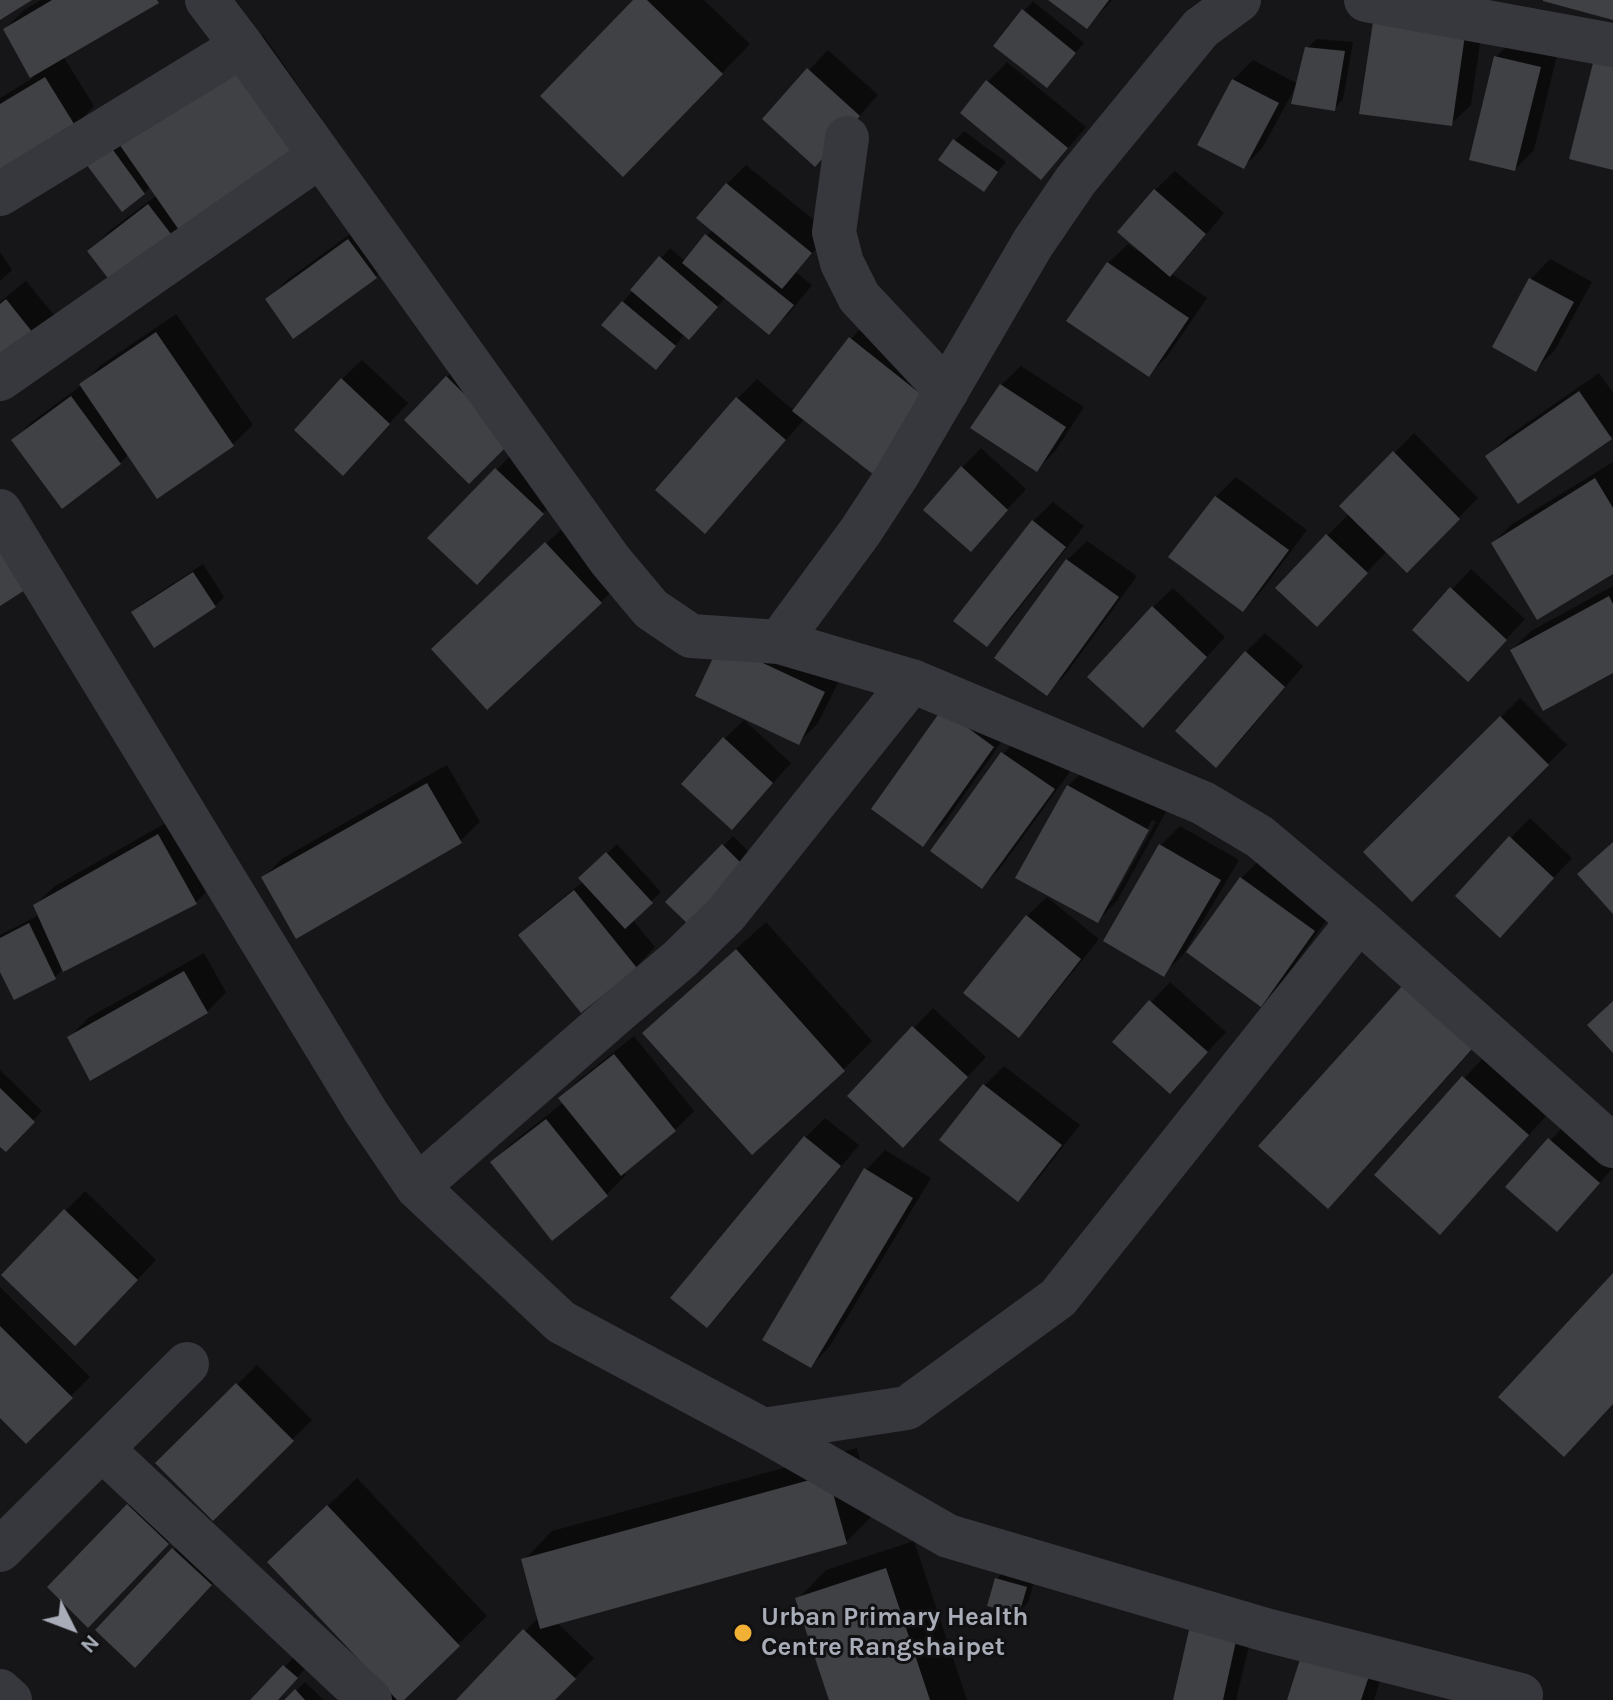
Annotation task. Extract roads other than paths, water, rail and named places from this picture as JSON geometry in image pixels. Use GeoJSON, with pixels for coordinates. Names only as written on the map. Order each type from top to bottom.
{"type":"FeatureCollection","features":[{"type":"Feature","properties":{"kind":"street"},"geometry":{"type":"LineString","coordinates":[[207,0],[610,560],[651,609],[691,636],[779,642],[912,681],[1203,803],[1260,837],[1359,920],[1613,1146]]}},
{"type":"Feature","properties":{"kind":"street"},"geometry":{"type":"LineString","coordinates":[[779,642],[860,532],[898,474],[1033,243],[1076,180],[1201,28],[1238,0]]}},
{"type":"Feature","properties":{"kind":"street"},"geometry":{"type":"LineString","coordinates":[[1366,0],[1613,45]]}},
{"type":"Feature","properties":{"kind":"street"},"geometry":{"type":"LineString","coordinates":[[0,194],[242,46]]}},
{"type":"Feature","properties":{"kind":"street"},"geometry":{"type":"LineString","coordinates":[[847,138],[834,232],[842,263],[859,297],[947,391]]}},
{"type":"Feature","properties":{"kind":"street"},"geometry":{"type":"LineString","coordinates":[[0,379],[320,156]]}},
{"type":"Feature","properties":{"kind":"street"},"geometry":{"type":"LineString","coordinates":[[0,511],[358,1099],[417,1187],[561,1322],[763,1430],[948,1536],[1266,1630],[1521,1695]]}},
{"type":"Feature","properties":{"kind":"street"},"geometry":{"type":"LineString","coordinates":[[417,1187],[680,959],[726,914],[912,681]]}},
{"type":"Feature","properties":{"kind":"street"},"geometry":{"type":"LineString","coordinates":[[763,1430],[907,1408],[1058,1298],[1359,920]]}},
{"type":"Feature","properties":{"kind":"street"},"geometry":{"type":"LineString","coordinates":[[0,1550],[187,1364]]}},
{"type":"Feature","properties":{"kind":"street"},"geometry":{"type":"LineString","coordinates":[[102,1449],[370,1700]]}},
{"type":"Feature","properties":{"kind":"street"},"geometry":{"type":"LineString","coordinates":[[0,1691],[10,1700]]}},
{"type":"Feature","properties":{"kind":"place","name":"Urban Primary Health Centre Rangshaipet"},"geometry":{"type":"Point","coordinates":[743,1633]}}]}
